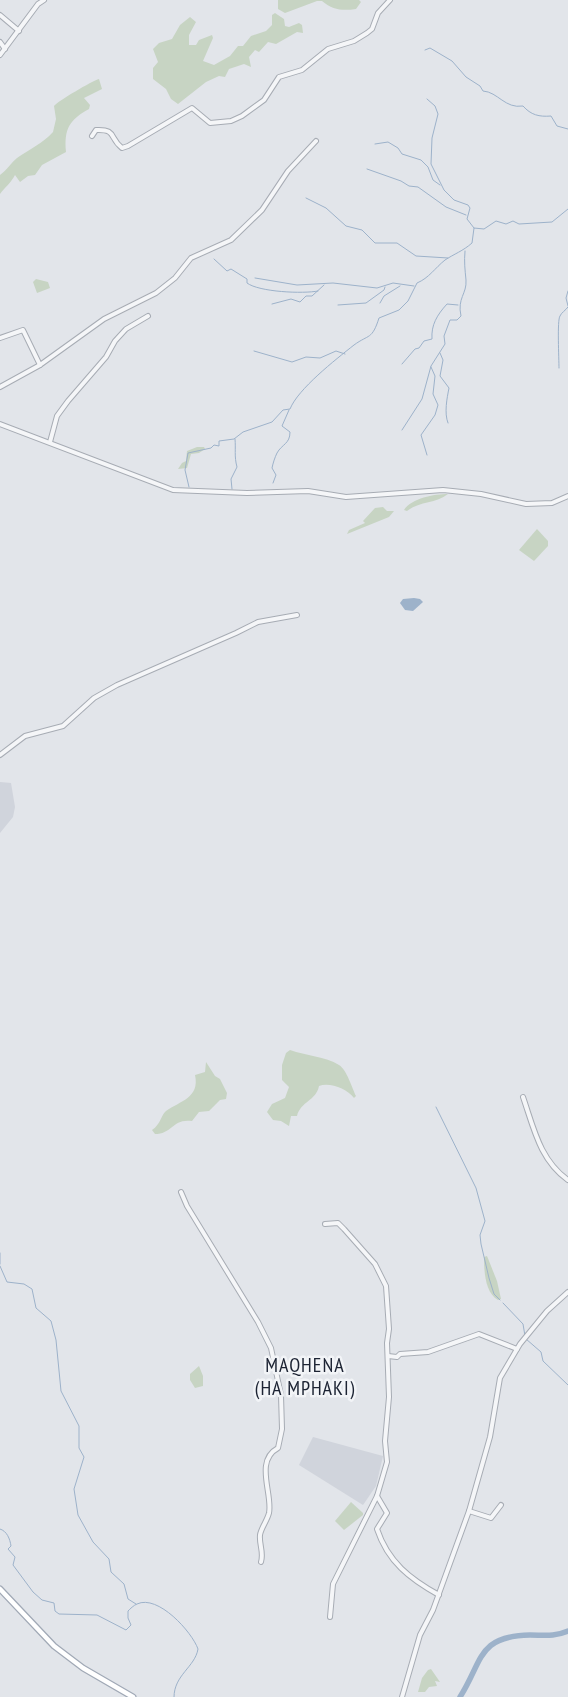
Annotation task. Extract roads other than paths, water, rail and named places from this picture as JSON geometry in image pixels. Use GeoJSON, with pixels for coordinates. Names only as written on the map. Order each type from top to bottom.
{"type":"FeatureCollection","features":[{"type":"Feature","properties":{"kind":"main road"},"geometry":{"type":"LineString","coordinates":[[0,1589],[61,1652],[83,1668],[133,1697]]}},
{"type":"Feature","properties":{"kind":"street"},"geometry":{"type":"LineString","coordinates":[[0,55],[38,4],[44,0]]}},
{"type":"Feature","properties":{"kind":"street"},"geometry":{"type":"LineString","coordinates":[[92,136],[96,130],[106,129],[110,131],[122,148],[192,108],[210,124],[231,122],[264,100],[279,77],[302,70],[328,49],[354,41],[372,29],[378,13],[390,0]]}},
{"type":"Feature","properties":{"kind":"street"},"geometry":{"type":"LineString","coordinates":[[0,15],[19,31]]}},
{"type":"Feature","properties":{"kind":"street"},"geometry":{"type":"LineString","coordinates":[[0,42],[5,49]]}},
{"type":"Feature","properties":{"kind":"street"},"geometry":{"type":"LineString","coordinates":[[0,387],[40,365],[104,319],[156,293],[175,278],[191,258],[231,240],[262,210],[291,167],[316,141]]}},
{"type":"Feature","properties":{"kind":"street"},"geometry":{"type":"LineString","coordinates":[[50,442],[57,416],[68,401],[106,357],[115,341],[126,330],[148,316]]}},
{"type":"Feature","properties":{"kind":"street"},"geometry":{"type":"LineString","coordinates":[[0,338],[23,330],[40,365]]}},
{"type":"Feature","properties":{"kind":"street"},"geometry":{"type":"LineString","coordinates":[[0,424],[173,490],[247,493],[308,491],[346,498],[443,490],[481,494],[526,504],[552,503],[568,496]]}},
{"type":"Feature","properties":{"kind":"street"},"geometry":{"type":"LineString","coordinates":[[0,755],[25,736],[63,726],[94,698],[133,677],[251,625],[297,615]]}},
{"type":"Feature","properties":{"kind":"street"},"geometry":{"type":"LineString","coordinates":[[523,1097],[542,1152],[553,1168],[568,1180]]}},
{"type":"Feature","properties":{"kind":"street"},"geometry":{"type":"LineString","coordinates":[[181,1192],[187,1206],[258,1322],[271,1348],[280,1382],[282,1429],[278,1448],[269,1454],[265,1472],[269,1513],[260,1536],[263,1554],[261,1562]]}},
{"type":"Feature","properties":{"kind":"street"},"geometry":{"type":"LineString","coordinates":[[325,1224],[338,1223],[344,1229],[380,1273],[386,1286],[389,1397],[385,1440],[388,1462],[377,1496],[333,1584],[330,1617]]}},
{"type":"Feature","properties":{"kind":"street"},"geometry":{"type":"LineString","coordinates":[[402,1697],[420,1636],[439,1595],[469,1511],[490,1437],[500,1378],[517,1349],[547,1310],[568,1292]]}},
{"type":"Feature","properties":{"kind":"street"},"geometry":{"type":"LineString","coordinates":[[388,1356],[396,1357],[400,1354],[428,1352],[479,1334],[517,1349]]}},
{"type":"Feature","properties":{"kind":"street"},"geometry":{"type":"LineString","coordinates":[[377,1496],[387,1513],[377,1529],[390,1558],[414,1579],[439,1595]]}},
{"type":"Feature","properties":{"kind":"street"},"geometry":{"type":"LineString","coordinates":[[469,1511],[491,1518],[501,1505]]}},
{"type":"Feature","properties":{"kind":"water"},"geometry":{"type":"Polygon","coordinates":[[[403,599],[420,599],[423,602],[413,611],[405,610],[400,603],[403,599]]]}},
{"type":"Feature","properties":{"kind":"waterway"},"geometry":{"type":"LineString","coordinates":[[425,50],[430,48],[452,61],[466,77],[480,86],[483,91],[493,94],[511,105],[523,106],[529,112],[536,115],[551,116],[557,126],[568,129]]}},
{"type":"Feature","properties":{"kind":"waterway"},"geometry":{"type":"LineString","coordinates":[[427,99],[435,106],[438,114],[432,138],[431,164],[444,190],[454,200],[468,205],[470,208],[467,219],[474,228]]}},
{"type":"Feature","properties":{"kind":"waterway"},"geometry":{"type":"LineString","coordinates":[[375,144],[388,142],[398,148],[402,154],[421,160],[428,167],[433,180],[440,185]]}},
{"type":"Feature","properties":{"kind":"waterway"},"geometry":{"type":"LineString","coordinates":[[367,169],[401,181],[409,186],[418,187],[446,207],[466,215]]}},
{"type":"Feature","properties":{"kind":"waterway"},"geometry":{"type":"LineString","coordinates":[[306,198],[326,208],[346,226],[362,230],[375,243],[397,243],[416,256],[448,258]]}},
{"type":"Feature","properties":{"kind":"waterway"},"geometry":{"type":"LineString","coordinates":[[189,487],[185,470],[188,453],[211,448],[214,445],[219,446],[219,441],[234,439],[243,432],[272,422],[283,410],[290,409],[294,401],[318,375],[354,345],[372,333],[379,318],[399,310],[408,301],[417,283],[428,276],[445,260],[472,243],[474,228],[484,229],[496,221],[506,224],[513,221],[519,224],[552,222],[568,209]]}},
{"type":"Feature","properties":{"kind":"waterway"},"geometry":{"type":"LineString","coordinates":[[402,430],[422,399],[431,366],[445,344],[444,336],[450,320],[457,320],[461,316],[460,305],[466,285],[465,251]]}},
{"type":"Feature","properties":{"kind":"waterway"},"geometry":{"type":"LineString","coordinates":[[214,259],[227,271],[231,269],[247,279],[247,283],[253,286],[281,291],[318,291]]}},
{"type":"Feature","properties":{"kind":"waterway"},"geometry":{"type":"LineString","coordinates":[[255,278],[297,285],[333,283],[377,288],[393,283],[414,286]]}},
{"type":"Feature","properties":{"kind":"waterway"},"geometry":{"type":"LineString","coordinates":[[272,304],[291,299],[300,302],[306,296],[312,296],[324,285]]}},
{"type":"Feature","properties":{"kind":"waterway"},"geometry":{"type":"LineString","coordinates":[[380,303],[384,296],[400,286]]}},
{"type":"Feature","properties":{"kind":"waterway"},"geometry":{"type":"LineString","coordinates":[[338,305],[366,303],[384,290],[385,287]]}},
{"type":"Feature","properties":{"kind":"waterway"},"geometry":{"type":"LineString","coordinates":[[568,291],[566,298],[568,306]]}},
{"type":"Feature","properties":{"kind":"waterway"},"geometry":{"type":"LineString","coordinates":[[402,364],[424,341],[432,339],[435,320],[447,304],[458,305]]}},
{"type":"Feature","properties":{"kind":"waterway"},"geometry":{"type":"LineString","coordinates":[[559,368],[559,319],[568,307]]}},
{"type":"Feature","properties":{"kind":"waterway"},"geometry":{"type":"LineString","coordinates":[[254,351],[292,362],[306,357],[320,358],[336,351],[345,354]]}},
{"type":"Feature","properties":{"kind":"waterway"},"geometry":{"type":"LineString","coordinates":[[440,353],[443,360],[440,376],[449,388],[446,410],[448,423]]}},
{"type":"Feature","properties":{"kind":"waterway"},"geometry":{"type":"LineString","coordinates":[[427,455],[421,435],[435,415],[438,405],[433,394],[435,376],[431,367]]}},
{"type":"Feature","properties":{"kind":"waterway"},"geometry":{"type":"LineString","coordinates":[[273,483],[276,475],[272,468],[275,458],[290,436],[290,432],[282,426],[289,410]]}},
{"type":"Feature","properties":{"kind":"waterway"},"geometry":{"type":"LineString","coordinates":[[232,489],[231,479],[237,467],[235,439]]}},
{"type":"Feature","properties":{"kind":"waterway"},"geometry":{"type":"LineString","coordinates":[[436,1107],[476,1188],[485,1221],[480,1235],[481,1244],[494,1294],[500,1300]]}},
{"type":"Feature","properties":{"kind":"waterway"},"geometry":{"type":"LineString","coordinates":[[0,1253],[0,1264]]}},
{"type":"Feature","properties":{"kind":"waterway"},"geometry":{"type":"LineString","coordinates":[[0,1266],[7,1282],[24,1284],[32,1289],[36,1308],[51,1321],[56,1340],[61,1391],[79,1426],[79,1448],[84,1457],[74,1489],[78,1515],[93,1542],[109,1559],[111,1572],[124,1584],[128,1599],[136,1604]]}},
{"type":"Feature","properties":{"kind":"waterway"},"geometry":{"type":"LineString","coordinates":[[503,1303],[523,1324],[525,1336]]}},
{"type":"Feature","properties":{"kind":"waterway"},"geometry":{"type":"LineString","coordinates":[[526,1339],[541,1352],[543,1361],[568,1385]]}},
{"type":"Feature","properties":{"kind":"waterway"},"geometry":{"type":"LineString","coordinates":[[0,1529],[9,1538],[11,1546],[8,1549],[15,1557],[13,1565],[33,1592],[42,1600],[54,1603],[55,1611],[59,1614],[97,1615],[126,1630],[131,1625],[128,1611],[137,1604],[145,1602],[155,1604],[173,1616],[189,1633],[198,1649],[193,1661],[177,1683],[174,1697]]}},
{"type":"Feature","properties":{"kind":"waterway"},"geometry":{"type":"LineString","coordinates":[[460,1697],[484,1653],[500,1640],[513,1636],[554,1635],[568,1631]]}},
{"type":"Feature","properties":{"kind":"district","name":"MAQHENA (HA MPHAKI)"},"geometry":{"type":"Point","coordinates":[305,1376]}}]}
